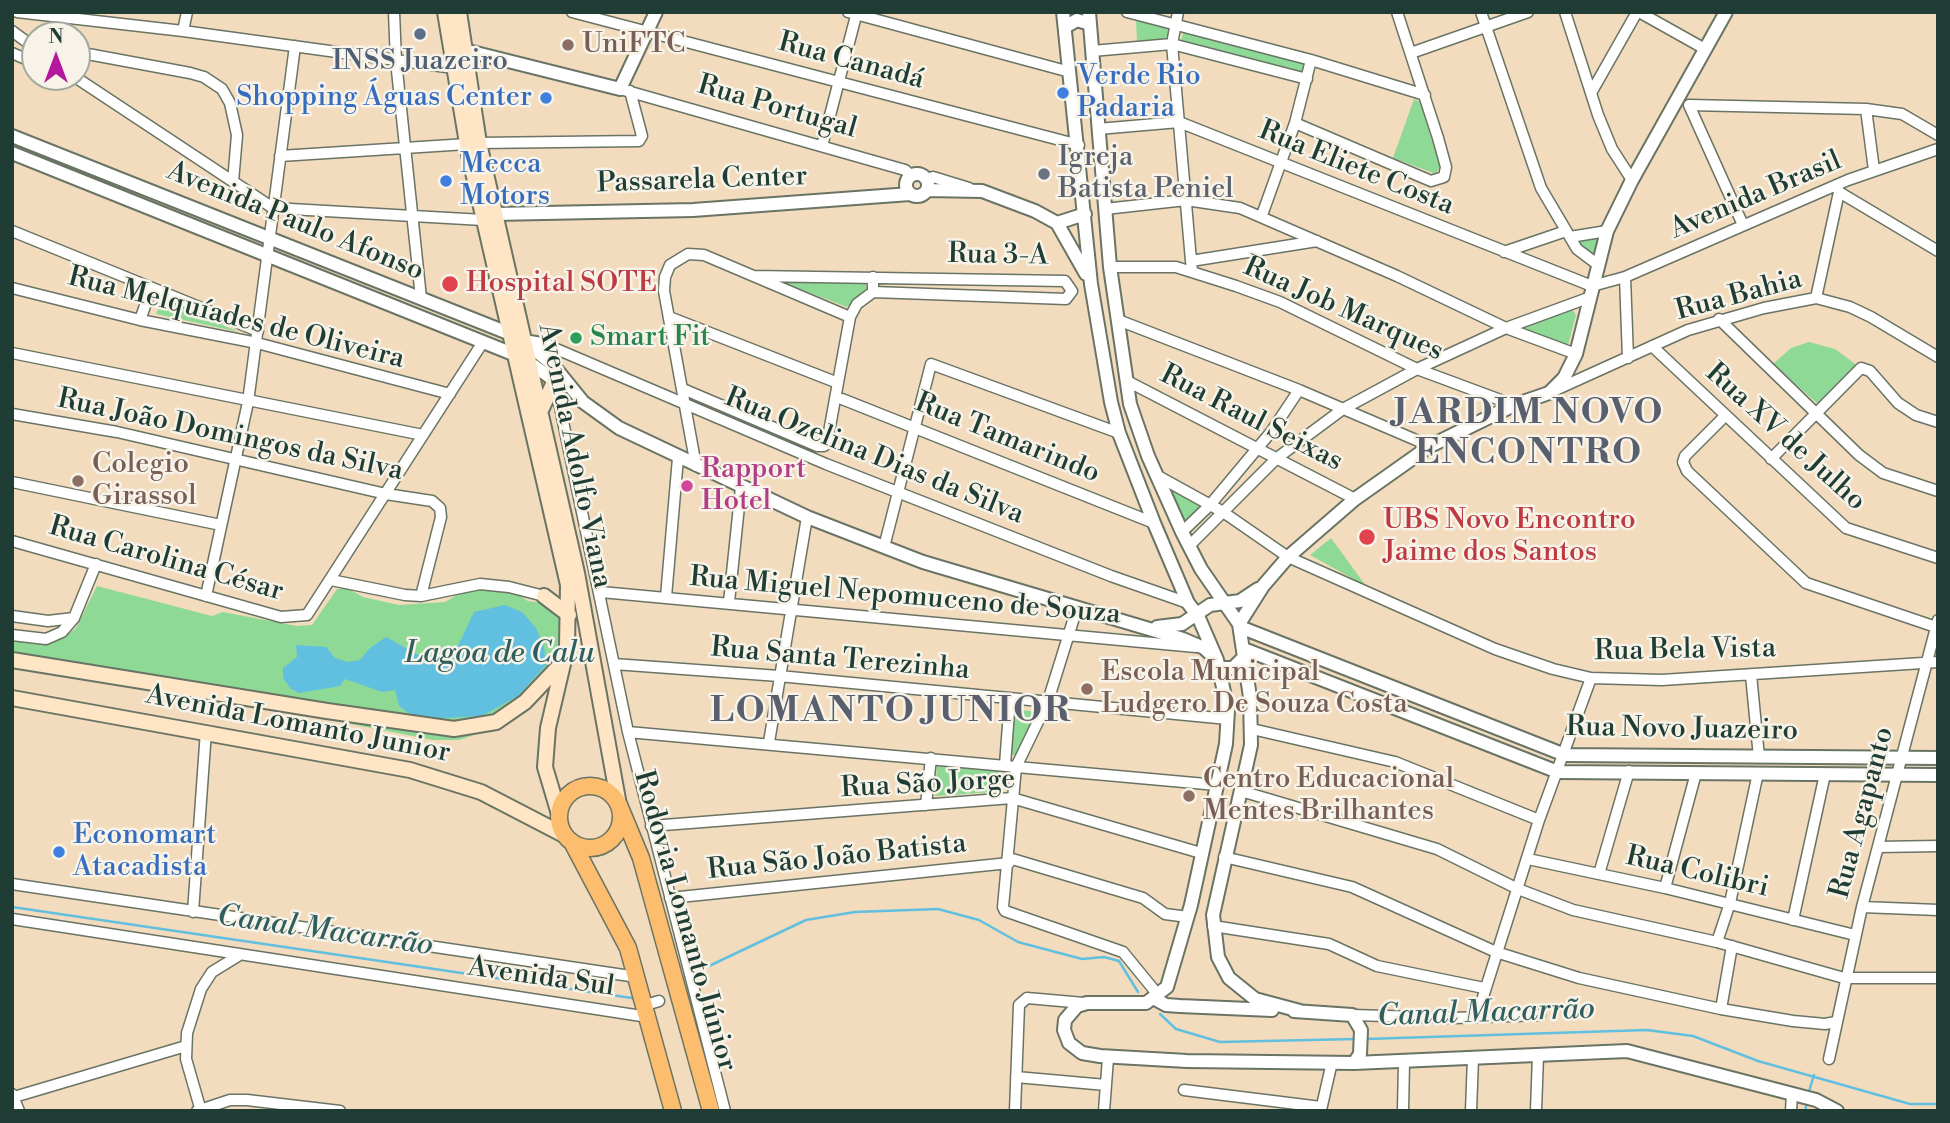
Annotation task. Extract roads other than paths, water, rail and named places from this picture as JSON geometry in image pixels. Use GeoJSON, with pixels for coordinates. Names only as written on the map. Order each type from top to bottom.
{"type":"FeatureCollection","features":[{"type":"Feature","properties":{"kind":"highway"},"geometry":{"type":"LineString","coordinates":[[568,838],[592,848],[611,841],[621,824],[619,805],[606,790],[587,786],[568,795],[559,814],[568,838],[617,922],[651,1008],[673,1111]]}},
{"type":"Feature","properties":{"kind":"highway","name":"Rodovia Lomanto Júnior"},"geometry":{"type":"LineString","coordinates":[[619,805],[647,876],[711,1111]]}},
{"type":"Feature","properties":{"kind":"main road","name":"Avenida Adolfo Viana"},"geometry":{"type":"LineString","coordinates":[[445,12],[454,68],[489,217],[508,333],[568,584],[567,647],[548,728],[545,767],[559,814]]}},
{"type":"Feature","properties":{"kind":"main road","name":"Avenida Adolfo Viana"},"geometry":{"type":"LineString","coordinates":[[458,12],[473,143]]}},
{"type":"Feature","properties":{"kind":"main road","name":"Avenida Adolfo Viana"},"geometry":{"type":"LineString","coordinates":[[489,217],[541,409],[610,746]]}},
{"type":"Feature","properties":{"kind":"main road"},"geometry":{"type":"LineString","coordinates":[[541,409],[555,376]]}},
{"type":"Feature","properties":{"kind":"main road"},"geometry":{"type":"LineString","coordinates":[[568,584],[544,596],[569,615]]}},
{"type":"Feature","properties":{"kind":"main road"},"geometry":{"type":"LineString","coordinates":[[12,660],[454,729],[496,722],[533,695],[561,664]]}},
{"type":"Feature","properties":{"kind":"main road","name":"Avenida Lomanto Junior"},"geometry":{"type":"LineString","coordinates":[[12,698],[206,732],[441,778],[481,792],[568,838]]}},
{"type":"Feature","properties":{"kind":"main road","name":"Rodovia Lomanto Júnior"},"geometry":{"type":"LineString","coordinates":[[610,746],[619,805]]}},
{"type":"Feature","properties":{"kind":"street"},"geometry":{"type":"LineString","coordinates":[[17,12],[183,31],[454,68]]}},
{"type":"Feature","properties":{"kind":"street"},"geometry":{"type":"LineString","coordinates":[[183,31],[187,12]]}},
{"type":"Feature","properties":{"kind":"street"},"geometry":{"type":"LineString","coordinates":[[394,12],[396,61],[421,298]]}},
{"type":"Feature","properties":{"kind":"street","name":"Rua Canadá"},"geometry":{"type":"LineString","coordinates":[[572,12],[1079,145]]}},
{"type":"Feature","properties":{"kind":"street"},"geometry":{"type":"LineString","coordinates":[[279,156],[473,143],[639,141],[642,136],[625,90],[656,12]]}},
{"type":"Feature","properties":{"kind":"street"},"geometry":{"type":"LineString","coordinates":[[1015,1111],[1017,1014],[1023,1000],[1134,1004],[1156,998],[1173,976],[1217,785],[1228,719],[1218,664],[1198,616],[1188,603],[1119,433],[1091,284],[1079,145],[1063,12]]}},
{"type":"Feature","properties":{"kind":"street"},"geometry":{"type":"LineString","coordinates":[[1126,12],[1311,60],[1425,95]]}},
{"type":"Feature","properties":{"kind":"street"},"geometry":{"type":"LineString","coordinates":[[1178,12],[1172,44],[1192,272]]}},
{"type":"Feature","properties":{"kind":"street"},"geometry":{"type":"LineString","coordinates":[[1295,123],[1432,181],[1444,177],[1446,167],[1397,12]]}},
{"type":"Feature","properties":{"kind":"street"},"geometry":{"type":"LineString","coordinates":[[1481,12],[1535,174],[1577,249],[1597,264]]}},
{"type":"Feature","properties":{"kind":"street"},"geometry":{"type":"LineString","coordinates":[[1411,53],[1528,12]]}},
{"type":"Feature","properties":{"kind":"street"},"geometry":{"type":"LineString","coordinates":[[1565,12],[1612,149],[1632,180]]}},
{"type":"Feature","properties":{"kind":"street"},"geometry":{"type":"LineString","coordinates":[[1591,93],[1638,12],[1705,49]]}},
{"type":"Feature","properties":{"kind":"street"},"geometry":{"type":"LineString","coordinates":[[1239,626],[1263,586],[1289,557],[1355,499],[1430,446],[1514,405],[1549,393],[1564,378],[1576,354],[1607,231],[1632,180],[1684,102],[1705,49],[1726,12]]}},
{"type":"Feature","properties":{"kind":"street"},"geometry":{"type":"LineString","coordinates":[[822,146],[854,13],[1070,72]]}},
{"type":"Feature","properties":{"kind":"street"},"geometry":{"type":"LineString","coordinates":[[1065,27],[1077,20],[1090,18],[1110,267],[1136,426],[1189,546],[1239,626],[1244,653],[1252,729],[1241,791],[1224,857],[1213,926],[1218,957],[1229,978],[1261,1002],[1300,1011]]}},
{"type":"Feature","properties":{"kind":"street"},"geometry":{"type":"LineString","coordinates":[[1091,51],[1172,44],[1307,79]]}},
{"type":"Feature","properties":{"kind":"street"},"geometry":{"type":"LineString","coordinates":[[206,596],[248,402],[295,46]]}},
{"type":"Feature","properties":{"kind":"street","name":"Rua Portugal"},"geometry":{"type":"LineString","coordinates":[[464,50],[625,90],[905,170],[912,176]]}},
{"type":"Feature","properties":{"kind":"street"},"geometry":{"type":"LineString","coordinates":[[91,55],[204,77],[222,89],[230,103],[237,135],[233,182]]}},
{"type":"Feature","properties":{"kind":"street"},"geometry":{"type":"LineString","coordinates":[[1262,215],[1295,123],[1311,60]]}},
{"type":"Feature","properties":{"kind":"street"},"geometry":{"type":"LineString","coordinates":[[91,88],[274,208],[489,217]]}},
{"type":"Feature","properties":{"kind":"street"},"geometry":{"type":"LineString","coordinates":[[1684,102],[1902,114],[1938,135]]}},
{"type":"Feature","properties":{"kind":"street"},"geometry":{"type":"LineString","coordinates":[[1684,102],[1743,225]]}},
{"type":"Feature","properties":{"kind":"street"},"geometry":{"type":"LineString","coordinates":[[1866,110],[1874,170]]}},
{"type":"Feature","properties":{"kind":"street","name":"Rua Eliete Costa"},"geometry":{"type":"LineString","coordinates":[[1098,129],[1179,122],[1504,253],[1590,292]]}},
{"type":"Feature","properties":{"kind":"street","name":"Avenida Paulo Afonso"},"geometry":{"type":"LineString","coordinates":[[12,136],[508,333],[524,341],[555,376]]}},
{"type":"Feature","properties":{"kind":"street","name":"Avenida Brasil"},"geometry":{"type":"LineString","coordinates":[[1189,546],[1277,458],[1343,409],[1417,369],[1743,225],[1837,188],[1874,170],[1938,149]]}},
{"type":"Feature","properties":{"kind":"street","name":"Avenida Paulo Afonso"},"geometry":{"type":"LineString","coordinates":[[12,153],[513,354],[555,376]]}},
{"type":"Feature","properties":{"kind":"street"},"geometry":{"type":"LineString","coordinates":[[920,174],[926,184],[918,197],[910,194],[905,185],[912,176],[920,174]]}},
{"type":"Feature","properties":{"kind":"street"},"geometry":{"type":"LineString","coordinates":[[926,184],[982,191],[1017,203],[1057,223],[1091,284]]}},
{"type":"Feature","properties":{"kind":"street"},"geometry":{"type":"LineString","coordinates":[[1816,298],[1837,188],[1938,251]]}},
{"type":"Feature","properties":{"kind":"street","name":"Passarela Center"},"geometry":{"type":"LineString","coordinates":[[489,217],[692,210],[910,194]]}},
{"type":"Feature","properties":{"kind":"street"},"geometry":{"type":"LineString","coordinates":[[1105,209],[1186,201],[1223,203],[1262,215],[1506,328],[1576,354]]}},
{"type":"Feature","properties":{"kind":"street"},"geometry":{"type":"LineString","coordinates":[[1057,223],[1085,214]]}},
{"type":"Feature","properties":{"kind":"street"},"geometry":{"type":"LineString","coordinates":[[12,231],[258,331]]}},
{"type":"Feature","properties":{"kind":"street"},"geometry":{"type":"LineString","coordinates":[[1504,253],[1568,234],[1607,231]]}},
{"type":"Feature","properties":{"kind":"street"},"geometry":{"type":"LineString","coordinates":[[1191,261],[1318,240]]}},
{"type":"Feature","properties":{"kind":"street"},"geometry":{"type":"LineString","coordinates":[[696,467],[687,405],[669,317],[665,277],[670,265],[688,254],[704,255],[850,317]]}},
{"type":"Feature","properties":{"kind":"street","name":"Rua Job Marques"},"geometry":{"type":"LineString","coordinates":[[1110,267],[1157,266],[1192,272],[1280,302],[1417,369],[1514,405]]}},
{"type":"Feature","properties":{"kind":"street","name":"Rua 3-A"},"geometry":{"type":"LineString","coordinates":[[754,276],[1065,281],[1071,285],[1072,295],[1066,299],[873,292]]}},
{"type":"Feature","properties":{"kind":"street"},"geometry":{"type":"LineString","coordinates":[[683,389],[821,446],[827,443],[850,317],[857,304],[873,292],[873,276]]}},
{"type":"Feature","properties":{"kind":"street"},"geometry":{"type":"LineString","coordinates":[[1625,277],[1628,358]]}},
{"type":"Feature","properties":{"kind":"street","name":"Rua Melquíades de Oliveira"},"geometry":{"type":"LineString","coordinates":[[12,288],[140,320],[257,343],[450,394]]}},
{"type":"Feature","properties":{"kind":"street"},"geometry":{"type":"LineString","coordinates":[[140,320],[151,289]]}},
{"type":"Feature","properties":{"kind":"street","name":"Rua Bahia"},"geometry":{"type":"LineString","coordinates":[[1549,393],[1652,346],[1719,320],[1816,298],[1860,312],[1938,357]]}},
{"type":"Feature","properties":{"kind":"street"},"geometry":{"type":"LineString","coordinates":[[669,317],[838,383]]}},
{"type":"Feature","properties":{"kind":"street"},"geometry":{"type":"LineString","coordinates":[[1118,320],[1298,390],[1430,446]]}},
{"type":"Feature","properties":{"kind":"street"},"geometry":{"type":"LineString","coordinates":[[1719,320],[1859,455],[1883,472],[1938,491]]}},
{"type":"Feature","properties":{"kind":"street"},"geometry":{"type":"LineString","coordinates":[[491,326],[494,335],[483,342],[331,580],[421,596],[480,584],[509,587],[544,596]]}},
{"type":"Feature","properties":{"kind":"street"},"geometry":{"type":"LineString","coordinates":[[524,341],[547,345],[601,592],[628,732],[670,898],[689,995],[725,1111]]}},
{"type":"Feature","properties":{"kind":"street","name":"Rua Ozelina Dias da Silva"},"geometry":{"type":"LineString","coordinates":[[547,345],[897,491],[1111,576],[1188,603]]}},
{"type":"Feature","properties":{"kind":"street","name":"Rua XV de Julho"},"geometry":{"type":"LineString","coordinates":[[1652,346],[1846,528],[1938,558]]}},
{"type":"Feature","properties":{"kind":"street"},"geometry":{"type":"LineString","coordinates":[[12,354],[424,435]]}},
{"type":"Feature","properties":{"kind":"street"},"geometry":{"type":"LineString","coordinates":[[884,547],[930,366],[934,364],[1119,433]]}},
{"type":"Feature","properties":{"kind":"street"},"geometry":{"type":"LineString","coordinates":[[1772,459],[1861,368],[1870,371],[1898,403],[1916,415],[1938,422]]}},
{"type":"Feature","properties":{"kind":"street"},"geometry":{"type":"LineString","coordinates":[[555,376],[583,402],[619,428],[696,467],[807,517],[925,563],[1140,625],[1204,648],[1218,664],[1233,668],[1244,653]]}},
{"type":"Feature","properties":{"kind":"street"},"geometry":{"type":"LineString","coordinates":[[555,376],[583,402]]}},
{"type":"Feature","properties":{"kind":"street","name":"Rua Raul Seixas"},"geometry":{"type":"LineString","coordinates":[[1127,381],[1355,499]]}},
{"type":"Feature","properties":{"kind":"street"},"geometry":{"type":"LineString","coordinates":[[1182,532],[1210,505],[1257,448],[1298,390]]}},
{"type":"Feature","properties":{"kind":"street","name":"Rua Tamarindo"},"geometry":{"type":"LineString","coordinates":[[842,399],[1154,523]]}},
{"type":"Feature","properties":{"kind":"street","name":"Rua João Domingos da Silva"},"geometry":{"type":"LineString","coordinates":[[12,414],[117,432],[438,505],[441,517],[421,596]]}},
{"type":"Feature","properties":{"kind":"street"},"geometry":{"type":"LineString","coordinates":[[1725,416],[1683,462],[1687,471],[1806,583],[1937,624]]}},
{"type":"Feature","properties":{"kind":"street"},"geometry":{"type":"LineString","coordinates":[[666,597],[678,458]]}},
{"type":"Feature","properties":{"kind":"street","name":"Rua Bela Vista"},"geometry":{"type":"LineString","coordinates":[[1156,475],[1223,512],[1289,557],[1494,649],[1553,669],[1591,678],[1662,680],[1937,661]]}},
{"type":"Feature","properties":{"kind":"street"},"geometry":{"type":"LineString","coordinates":[[12,482],[221,525]]}},
{"type":"Feature","properties":{"kind":"street"},"geometry":{"type":"LineString","coordinates":[[729,602],[741,487]]}},
{"type":"Feature","properties":{"kind":"street"},"geometry":{"type":"LineString","coordinates":[[769,742],[807,517]]}},
{"type":"Feature","properties":{"kind":"street","name":"Rua Carolina César"},"geometry":{"type":"LineString","coordinates":[[12,541],[281,617],[307,615],[331,580]]}},
{"type":"Feature","properties":{"kind":"street"},"geometry":{"type":"LineString","coordinates":[[12,635],[46,639],[68,622],[96,564]]}},
{"type":"Feature","properties":{"kind":"street"},"geometry":{"type":"LineString","coordinates":[[1140,625],[1174,627],[1198,616],[1210,605],[1240,601],[1263,586]]}},
{"type":"Feature","properties":{"kind":"street","name":"Rua Miguel Nepomuceno de Souza"},"geometry":{"type":"LineString","coordinates":[[601,592],[1204,648]]}},
{"type":"Feature","properties":{"kind":"street"},"geometry":{"type":"LineString","coordinates":[[1011,766],[1048,701],[1077,608]]}},
{"type":"Feature","properties":{"kind":"street"},"geometry":{"type":"LineString","coordinates":[[13,617],[68,622]]}},
{"type":"Feature","properties":{"kind":"street","name":"Rua Agapanto"},"geometry":{"type":"LineString","coordinates":[[1829,1059],[1844,978],[1861,908],[1937,624]]}},
{"type":"Feature","properties":{"kind":"street","name":"Rua Novo Juazeiro"},"geometry":{"type":"LineString","coordinates":[[1239,626],[1565,755],[1938,758]]}},
{"type":"Feature","properties":{"kind":"street","name":"Rua Novo Juazeiro"},"geometry":{"type":"LineString","coordinates":[[1244,653],[1558,772],[1938,775]]}},
{"type":"Feature","properties":{"kind":"street","name":"Rua Santa Terezinha"},"geometry":{"type":"LineString","coordinates":[[614,664],[779,676],[1228,719]]}},
{"type":"Feature","properties":{"kind":"street"},"geometry":{"type":"LineString","coordinates":[[1751,675],[1759,757]]}},
{"type":"Feature","properties":{"kind":"street"},"geometry":{"type":"LineString","coordinates":[[1477,1016],[1539,820],[1591,678]]}},
{"type":"Feature","properties":{"kind":"street"},"geometry":{"type":"LineString","coordinates":[[1010,698],[1012,798],[1009,860],[1003,904],[1005,911],[1123,952],[1156,998],[1166,1004],[1352,1015],[1540,1015]]}},
{"type":"Feature","properties":{"kind":"street"},"geometry":{"type":"LineString","coordinates":[[1252,729],[1395,762],[1539,820]]}},
{"type":"Feature","properties":{"kind":"street"},"geometry":{"type":"LineString","coordinates":[[193,912],[206,732]]}},
{"type":"Feature","properties":{"kind":"street"},"geometry":{"type":"LineString","coordinates":[[628,732],[769,742],[1217,785]]}},
{"type":"Feature","properties":{"kind":"street"},"geometry":{"type":"LineString","coordinates":[[926,805],[930,758]]}},
{"type":"Feature","properties":{"kind":"street"},"geometry":{"type":"LineString","coordinates":[[1599,873],[1629,771]]}},
{"type":"Feature","properties":{"kind":"street"},"geometry":{"type":"LineString","coordinates":[[1665,888],[1696,773]]}},
{"type":"Feature","properties":{"kind":"street"},"geometry":{"type":"LineString","coordinates":[[1717,942],[1730,903],[1758,773]]}},
{"type":"Feature","properties":{"kind":"street"},"geometry":{"type":"LineString","coordinates":[[1793,920],[1825,774]]}},
{"type":"Feature","properties":{"kind":"street"},"geometry":{"type":"LineString","coordinates":[[1241,791],[1437,849],[1518,889],[1573,910],[1717,942],[1844,978],[1938,978]]}},
{"type":"Feature","properties":{"kind":"street","name":"Rua São Jorge"},"geometry":{"type":"LineString","coordinates":[[651,826],[1012,798],[1201,853]]}},
{"type":"Feature","properties":{"kind":"street"},"geometry":{"type":"LineString","coordinates":[[1878,847],[1938,846]]}},
{"type":"Feature","properties":{"kind":"street"},"geometry":{"type":"LineString","coordinates":[[1224,857],[1352,887],[1496,952],[1579,978],[1721,1009],[1820,1024],[1836,1022]]}},
{"type":"Feature","properties":{"kind":"street","name":"Rua Colibri"},"geometry":{"type":"LineString","coordinates":[[1528,859],[1730,903],[1855,935]]}},
{"type":"Feature","properties":{"kind":"street","name":"Rua São João Batista"},"geometry":{"type":"LineString","coordinates":[[670,898],[1009,860],[1143,898],[1165,914],[1188,917]]}},
{"type":"Feature","properties":{"kind":"street","name":"Avenida Sul"},"geometry":{"type":"LineString","coordinates":[[12,884],[638,977]]}},
{"type":"Feature","properties":{"kind":"street"},"geometry":{"type":"LineString","coordinates":[[1861,908],[1938,910]]}},
{"type":"Feature","properties":{"kind":"street","name":"Avenida Sul"},"geometry":{"type":"LineString","coordinates":[[12,919],[238,956],[651,1008]]}},
{"type":"Feature","properties":{"kind":"street"},"geometry":{"type":"LineString","coordinates":[[1213,926],[1329,944],[1377,966],[1484,988]]}},
{"type":"Feature","properties":{"kind":"street"},"geometry":{"type":"LineString","coordinates":[[1721,1009],[1732,946]]}},
{"type":"Feature","properties":{"kind":"street"},"geometry":{"type":"LineString","coordinates":[[238,956],[222,964],[201,989],[186,1046],[190,1079],[200,1110],[230,1100],[247,1100],[340,1111]]}},
{"type":"Feature","properties":{"kind":"street"},"geometry":{"type":"LineString","coordinates":[[1087,1003],[1077,1006],[1067,1016],[1065,1037],[1077,1051],[1108,1058],[1354,1063],[1627,1051],[1803,1097],[1837,1111]]}},
{"type":"Feature","properties":{"kind":"street"},"geometry":{"type":"LineString","coordinates":[[1352,1015],[1361,1030],[1361,1048],[1365,1058],[1376,1062]]}},
{"type":"Feature","properties":{"kind":"street"},"geometry":{"type":"LineString","coordinates":[[19,1111],[13,1096],[186,1046]]}},
{"type":"Feature","properties":{"kind":"street"},"geometry":{"type":"LineString","coordinates":[[1354,1063],[1361,1048]]}},
{"type":"Feature","properties":{"kind":"street"},"geometry":{"type":"LineString","coordinates":[[1536,1111],[1538,1055]]}},
{"type":"Feature","properties":{"kind":"street"},"geometry":{"type":"LineString","coordinates":[[1104,1111],[1108,1058]]}},
{"type":"Feature","properties":{"kind":"street"},"geometry":{"type":"LineString","coordinates":[[1471,1111],[1473,1058]]}},
{"type":"Feature","properties":{"kind":"street"},"geometry":{"type":"LineString","coordinates":[[1184,1090],[1321,1109],[1332,1062]]}},
{"type":"Feature","properties":{"kind":"street"},"geometry":{"type":"LineString","coordinates":[[1404,1111],[1405,1062]]}},
{"type":"Feature","properties":{"kind":"street"},"geometry":{"type":"LineString","coordinates":[[1016,1077],[1106,1085]]}},
{"type":"Feature","properties":{"kind":"street"},"geometry":{"type":"LineString","coordinates":[[1791,1111],[1803,1097]]}},
{"type":"Feature","properties":{"kind":"water","name":"Lagoa de Calu"},"geometry":{"type":"Polygon","coordinates":[[[505,605],[522,612],[536,628],[544,647],[546,665],[518,696],[482,716],[428,719],[411,715],[399,706],[395,690],[382,692],[345,679],[340,686],[299,693],[291,689],[283,678],[283,668],[297,657],[296,645],[326,647],[335,658],[348,662],[360,660],[370,648],[386,637],[422,657],[434,654],[445,658],[457,648],[474,612],[505,605]]]}},
{"type":"Feature","properties":{"kind":"waterway","name":"Canal Macarrão"},"geometry":{"type":"LineString","coordinates":[[12,907],[632,998]]}},
{"type":"Feature","properties":{"kind":"waterway","name":"Canal Macarrão"},"geometry":{"type":"LineString","coordinates":[[709,966],[806,920],[855,912],[938,909],[979,920],[1018,942],[1082,959],[1104,957],[1119,961],[1138,992]]}},
{"type":"Feature","properties":{"kind":"waterway","name":"Canal Macarrão"},"geometry":{"type":"LineString","coordinates":[[1160,1014],[1176,1029],[1220,1042],[1355,1039]]}},
{"type":"Feature","properties":{"kind":"waterway","name":"Canal Macarrão"},"geometry":{"type":"LineString","coordinates":[[1366,1039],[1647,1030],[1693,1036],[1758,1061],[1910,1104],[1938,1104]]}},
{"type":"Feature","properties":{"kind":"waterway"},"geometry":{"type":"LineString","coordinates":[[1808,1095],[1814,1075]]}},
{"type":"Feature","properties":{"kind":"waterway"},"geometry":{"type":"LineString","coordinates":[[1805,1111],[1807,1102]]}},
{"type":"Feature","properties":{"kind":"place","name":"INSS Juazeiro"},"geometry":{"type":"Point","coordinates":[420,34]}},
{"type":"Feature","properties":{"kind":"place","name":"UniFTC"},"geometry":{"type":"Point","coordinates":[568,45]}},
{"type":"Feature","properties":{"kind":"place","name":"Verde Rio Padaria"},"geometry":{"type":"Point","coordinates":[1063,93]}},
{"type":"Feature","properties":{"kind":"place","name":"Shopping Águas Center"},"geometry":{"type":"Point","coordinates":[546,98]}},
{"type":"Feature","properties":{"kind":"place","name":"Igreja Batista Peniel"},"geometry":{"type":"Point","coordinates":[1044,174]}},
{"type":"Feature","properties":{"kind":"place","name":"Mecca Motors"},"geometry":{"type":"Point","coordinates":[446,181]}},
{"type":"Feature","properties":{"kind":"place","name":"Hospital SOTE"},"geometry":{"type":"Point","coordinates":[450,284]}},
{"type":"Feature","properties":{"kind":"place","name":"Smart Fit"},"geometry":{"type":"Point","coordinates":[576,338]}},
{"type":"Feature","properties":{"kind":"place","name":"Colegio Girassol"},"geometry":{"type":"Point","coordinates":[78,481]}},
{"type":"Feature","properties":{"kind":"place","name":"Rapport Hotel"},"geometry":{"type":"Point","coordinates":[687,486]}},
{"type":"Feature","properties":{"kind":"place","name":"UBS Novo Encontro Jaime dos Santos"},"geometry":{"type":"Point","coordinates":[1367,537]}},
{"type":"Feature","properties":{"kind":"place","name":"Escola Municipal Ludgero De Souza Costa"},"geometry":{"type":"Point","coordinates":[1087,689]}},
{"type":"Feature","properties":{"kind":"place","name":"Centro Educacional Mentes Brilhantes"},"geometry":{"type":"Point","coordinates":[1189,796]}},
{"type":"Feature","properties":{"kind":"place","name":"Economart Atacadista"},"geometry":{"type":"Point","coordinates":[59,852]}},
{"type":"Feature","properties":{"kind":"district","name":"JARDIM NOVO ENCONTRO"},"geometry":{"type":"Point","coordinates":[1529,435]}},
{"type":"Feature","properties":{"kind":"district","name":"LOMANTO JUNIOR"},"geometry":{"type":"Point","coordinates":[891,713]}}]}
